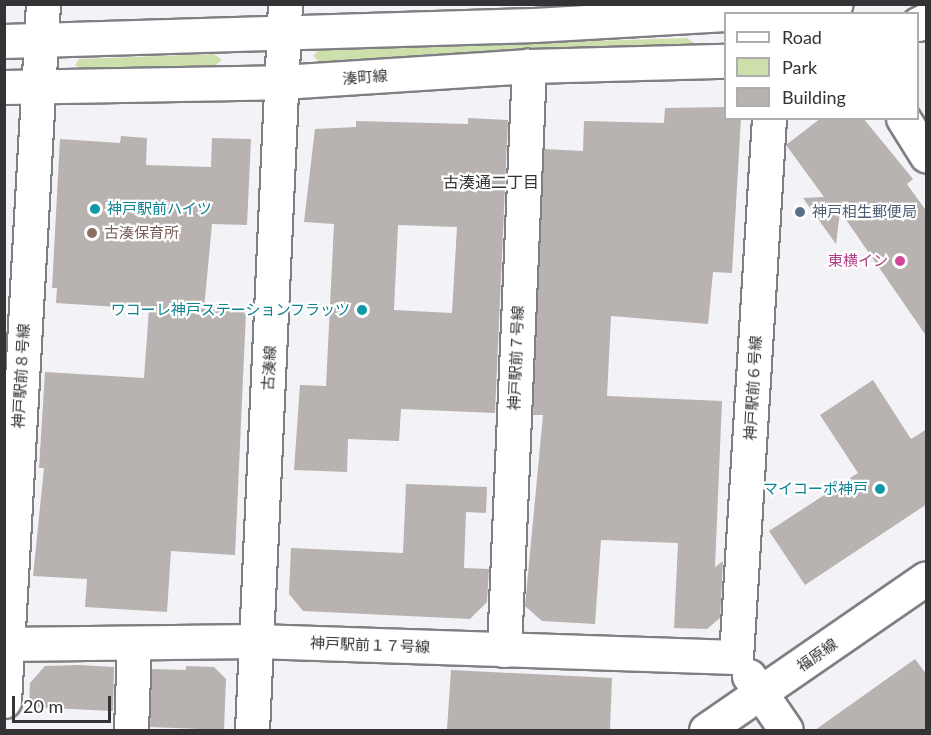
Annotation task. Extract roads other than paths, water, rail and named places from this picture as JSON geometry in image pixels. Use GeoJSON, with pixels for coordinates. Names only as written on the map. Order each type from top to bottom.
{"type":"FeatureCollection","features":[{"type":"Feature","properties":{"kind":"street"},"geometry":{"type":"LineString","coordinates":[[41,41],[43,4]]}},
{"type":"Feature","properties":{"kind":"street"},"geometry":{"type":"LineString","coordinates":[[766,12],[830,8]]}},
{"type":"Feature","properties":{"kind":"street"},"geometry":{"type":"LineString","coordinates":[[4,41],[41,41],[285,17],[724,14]]}},
{"type":"Feature","properties":{"kind":"street","name":"古湊線"},"geometry":{"type":"LineString","coordinates":[[252,730],[285,17]]}},
{"type":"Feature","properties":{"kind":"street","name":"神戸駅前８号線"},"geometry":{"type":"LineString","coordinates":[[4,701],[20,87],[41,41]]}},
{"type":"Feature","properties":{"kind":"street","name":"湊町線"},"geometry":{"type":"LineString","coordinates":[[20,87],[282,82],[529,66],[724,61]]}},
{"type":"Feature","properties":{"kind":"street","name":"神戸駅前７号線"},"geometry":{"type":"LineString","coordinates":[[504,650],[529,66]]}},
{"type":"Feature","properties":{"kind":"street","name":"神戸駅前６号線"},"geometry":{"type":"LineString","coordinates":[[736,657],[769,120]]}},
{"type":"Feature","properties":{"kind":"street"},"geometry":{"type":"LineString","coordinates":[[904,120],[927,155]]}},
{"type":"Feature","properties":{"kind":"street","name":"福原線"},"geometry":{"type":"LineString","coordinates":[[706,730],[927,578]]}},
{"type":"Feature","properties":{"kind":"street","name":"神戸駅前１７号線"},"geometry":{"type":"LineString","coordinates":[[6,644],[256,641],[736,657]]}},
{"type":"Feature","properties":{"kind":"street"},"geometry":{"type":"LineString","coordinates":[[131,730],[134,642]]}},
{"type":"Feature","properties":{"kind":"street"},"geometry":{"type":"LineString","coordinates":[[736,657],[786,730]]}},
{"type":"Feature","properties":{"kind":"place","name":"神戸駅前ハイツ"},"geometry":{"type":"Point","coordinates":[95,209]}},
{"type":"Feature","properties":{"kind":"place","name":"神戸相生郵便局"},"geometry":{"type":"Point","coordinates":[800,212]}},
{"type":"Feature","properties":{"kind":"place","name":"古湊保育所"},"geometry":{"type":"Point","coordinates":[92,233]}},
{"type":"Feature","properties":{"kind":"place","name":"東横イン"},"geometry":{"type":"Point","coordinates":[900,261]}},
{"type":"Feature","properties":{"kind":"place","name":"ワコーレ神戸ステーションフラッツ"},"geometry":{"type":"Point","coordinates":[362,310]}},
{"type":"Feature","properties":{"kind":"place","name":"マイコーポ神戸"},"geometry":{"type":"Point","coordinates":[880,489]}},
{"type":"Feature","properties":{"kind":"district","name":"古湊通二丁目"},"geometry":{"type":"Point","coordinates":[491,182]}}]}
